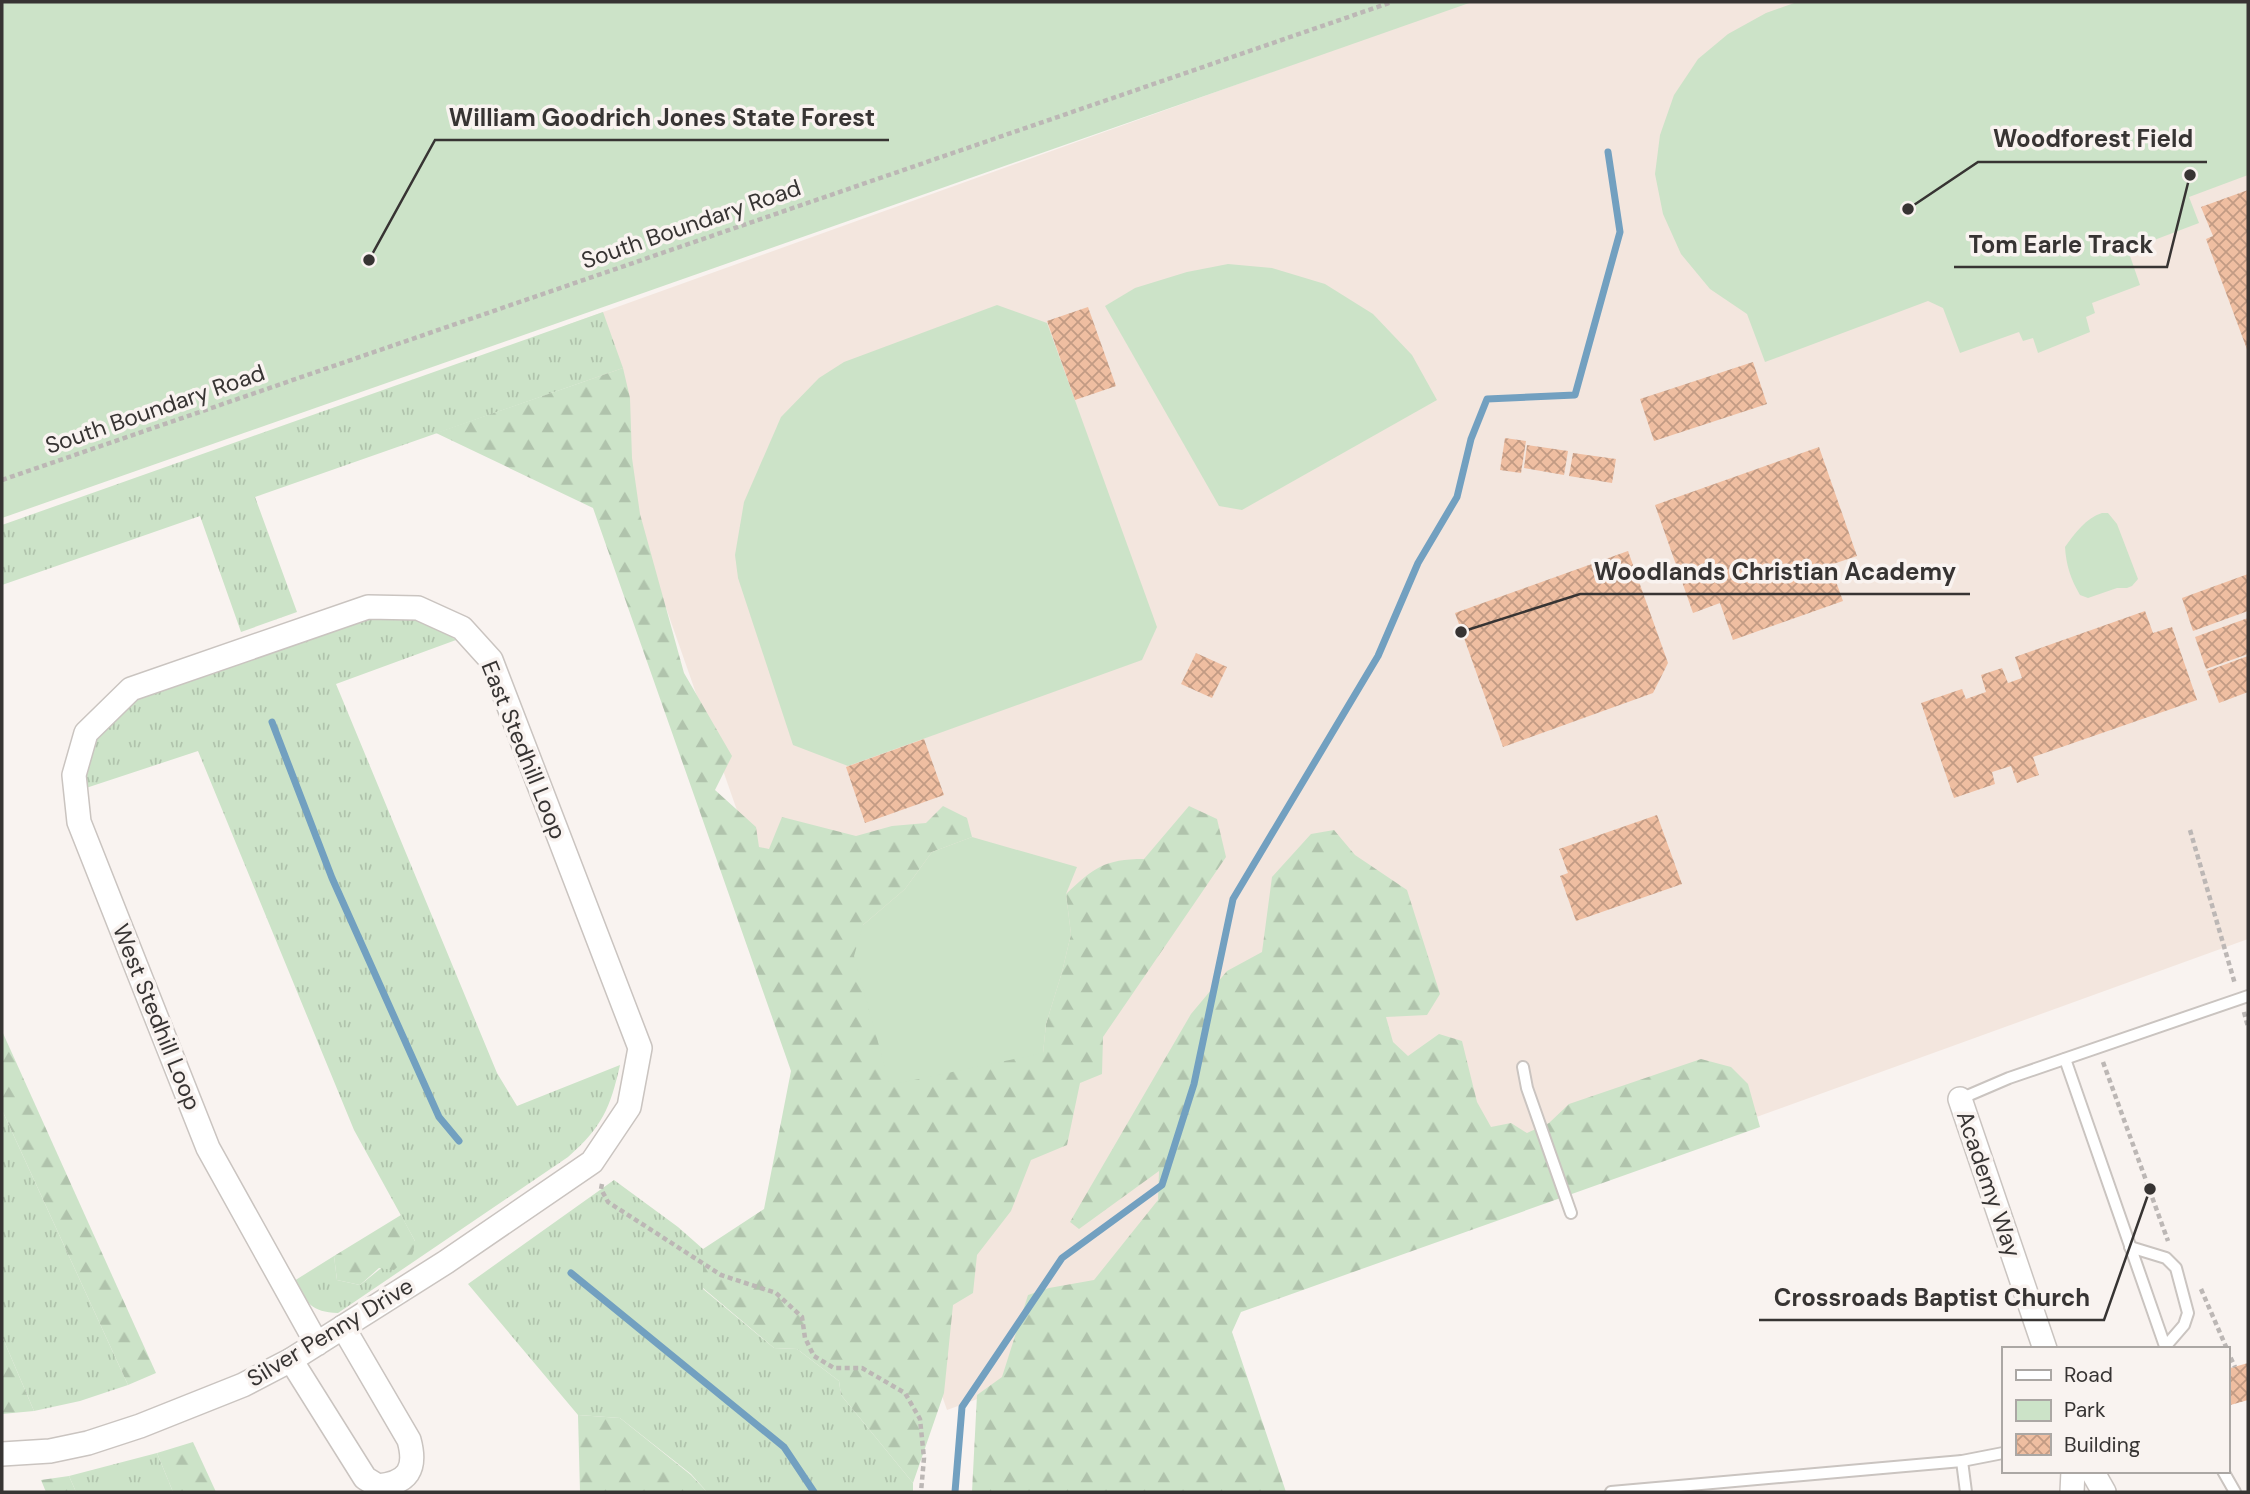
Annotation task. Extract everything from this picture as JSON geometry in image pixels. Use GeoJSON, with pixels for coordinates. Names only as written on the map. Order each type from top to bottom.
{"type":"FeatureCollection","features":[{"type":"Feature","properties":{"kind":"street","name":"East Stedhill Loop"},"geometry":{"type":"LineString","coordinates":[[131,689],[369,607],[418,608],[463,628],[491,660],[640,1048],[629,1107],[592,1162]]}},
{"type":"Feature","properties":{"kind":"street","name":"West Stedhill Loop"},"geometry":{"type":"LineString","coordinates":[[131,689],[86,733],[74,775],[79,822],[208,1148],[317,1344]]}},
{"type":"Feature","properties":{"kind":"street","name":"Academy Way"},"geometry":{"type":"LineString","coordinates":[[1960,1099],[2044,1347]]}},
{"type":"Feature","properties":{"kind":"street","name":"Silver Penny Drive"},"geometry":{"type":"LineString","coordinates":[[2,1454],[50,1451],[88,1443],[140,1426],[243,1385],[291,1360],[446,1262],[592,1162]]}},
{"type":"Feature","properties":{"kind":"street"},"geometry":{"type":"LineString","coordinates":[[291,1360],[365,1478],[378,1486],[399,1482],[409,1472],[413,1456],[409,1440],[343,1327]]}},
{"type":"Feature","properties":{"kind":"street"},"geometry":{"type":"LineString","coordinates":[[2072,1492],[2073,1473]]}},
{"type":"Feature","properties":{"kind":"street"},"geometry":{"type":"LineString","coordinates":[[2093,1473],[2104,1492]]}},
{"type":"Feature","properties":{"kind":"lane"},"geometry":{"type":"LineString","coordinates":[[1960,1099],[2009,1078],[2244,997]]}},
{"type":"Feature","properties":{"kind":"lane"},"geometry":{"type":"LineString","coordinates":[[2065,1059],[2165,1347]]}},
{"type":"Feature","properties":{"kind":"lane"},"geometry":{"type":"LineString","coordinates":[[1523,1067],[1527,1088],[1571,1213]]}},
{"type":"Feature","properties":{"kind":"lane"},"geometry":{"type":"LineString","coordinates":[[2130,1247],[2166,1258],[2176,1268],[2188,1313],[2184,1325],[2166,1347]]}},
{"type":"Feature","properties":{"kind":"lane"},"geometry":{"type":"LineString","coordinates":[[1612,1492],[1962,1461],[2002,1453]]}},
{"type":"Feature","properties":{"kind":"lane"},"geometry":{"type":"LineString","coordinates":[[1962,1461],[1966,1492]]}},
{"type":"Feature","properties":{"kind":"lane"},"geometry":{"type":"LineString","coordinates":[[2224,1473],[2235,1492]]}},
{"type":"Feature","properties":{"kind":"path","name":"South Boundary Road"},"geometry":{"type":"LineString","coordinates":[[2,480],[1392,2]]}},
{"type":"Feature","properties":{"kind":"path"},"geometry":{"type":"LineString","coordinates":[[2190,830],[2244,997],[2248,1027]]}},
{"type":"Feature","properties":{"kind":"path"},"geometry":{"type":"LineString","coordinates":[[2098,1048],[2168,1243],[2178,1246]]}},
{"type":"Feature","properties":{"kind":"path"},"geometry":{"type":"LineString","coordinates":[[592,1162],[603,1175],[601,1189],[608,1202],[721,1275],[776,1293],[802,1317],[805,1338],[814,1356],[834,1368],[862,1368],[905,1392],[920,1419],[924,1458],[921,1492]]}},
{"type":"Feature","properties":{"kind":"path"},"geometry":{"type":"LineString","coordinates":[[2196,1277],[2226,1347]]}},
{"type":"Feature","properties":{"kind":"path"},"geometry":{"type":"LineString","coordinates":[[2229,1354],[2235,1367]]}},
{"type":"Feature","properties":{"kind":"shaded area"},"geometry":{"type":"Polygon","coordinates":[[[1466,2],[2248,2],[2248,939],[947,1410],[567,325],[1466,2]]]}},
{"type":"Feature","properties":{"kind":"green space"},"geometry":{"type":"Polygon","coordinates":[[[2,2],[1472,2],[2,518],[2,2]]]}},
{"type":"Feature","properties":{"kind":"green space"},"geometry":{"type":"Polygon","coordinates":[[[1797,2],[2248,2],[2248,175],[2189,197],[2199,223],[2128,250],[2140,285],[2092,303],[2095,313],[2086,317],[2090,332],[2038,353],[2033,338],[2023,341],[2019,332],[1960,353],[1943,308],[1928,301],[1765,362],[1747,314],[1710,289],[1681,254],[1663,214],[1655,174],[1660,135],[1674,95],[1698,59],[1728,34],[1766,13],[1797,2]]]}},
{"type":"Feature","properties":{"kind":"green space"},"geometry":{"type":"Polygon","coordinates":[[[1228,264],[1272,268],[1325,284],[1373,314],[1412,355],[1437,400],[1242,510],[1219,506],[1105,306],[1135,288],[1187,272],[1228,264]]]}},
{"type":"Feature","properties":{"kind":"green space"},"geometry":{"type":"Polygon","coordinates":[[[997,305],[1047,323],[1157,627],[1142,660],[848,766],[793,745],[738,578],[735,555],[744,502],[781,417],[819,378],[844,362],[997,305]]]}},
{"type":"Feature","properties":{"kind":"green space"},"geometry":{"type":"Polygon","coordinates":[[[603,312],[623,368],[255,497],[297,612],[241,632],[200,516],[2,585],[2,525],[603,312]]]}},
{"type":"Feature","properties":{"kind":"green space"},"geometry":{"type":"Polygon","coordinates":[[[623,368],[630,398],[632,458],[640,514],[684,673],[732,756],[715,790],[756,827],[759,847],[769,849],[782,817],[856,836],[892,826],[926,823],[943,806],[967,818],[972,837],[932,852],[905,889],[863,925],[1043,1053],[1046,1024],[1071,934],[1066,894],[1100,867],[1130,859],[1144,859],[1189,806],[1217,819],[1226,857],[1103,1037],[1102,1074],[1080,1083],[1067,1145],[1031,1160],[1011,1211],[977,1255],[973,1293],[953,1305],[944,1393],[913,1483],[841,1395],[839,1381],[797,1349],[774,1348],[703,1288],[703,1249],[764,1209],[791,1071],[593,508],[436,433],[623,368]]]}},
{"type":"Feature","properties":{"kind":"green space"},"geometry":{"type":"Polygon","coordinates":[[[2102,513],[2108,513],[2117,524],[2138,579],[2127,588],[2117,588],[2088,598],[2080,595],[2074,584],[2065,547],[2086,522],[2102,513]]]}},
{"type":"Feature","properties":{"kind":"green space"},"geometry":{"type":"Polygon","coordinates":[[[398,615],[428,624],[456,640],[336,684],[497,1073],[517,1106],[620,1065],[603,1116],[589,1136],[568,1157],[338,1313],[322,1311],[311,1305],[294,1281],[334,1256],[337,1280],[360,1285],[415,1241],[354,1130],[198,751],[83,789],[89,744],[108,719],[142,695],[371,616],[398,615]]]}},
{"type":"Feature","properties":{"kind":"green space"},"geometry":{"type":"Polygon","coordinates":[[[1334,830],[1355,855],[1407,890],[1440,994],[1427,1015],[1386,1017],[1393,1042],[1408,1056],[1439,1034],[1462,1041],[1477,1102],[1491,1127],[1511,1123],[1527,1133],[1549,1123],[1569,1104],[1701,1059],[1731,1067],[1748,1084],[1760,1127],[1241,1312],[1232,1332],[1286,1492],[972,1492],[977,1395],[1002,1377],[1028,1295],[1049,1288],[1094,1280],[1158,1200],[1159,1171],[1079,1229],[1070,1222],[1191,1014],[1227,971],[1262,952],[1272,877],[1311,834],[1334,830]]]}},
{"type":"Feature","properties":{"kind":"green space"},"geometry":{"type":"Polygon","coordinates":[[[972,837],[1077,867],[1066,894],[1071,934],[1046,1024],[1043,1053],[890,1085],[854,956],[863,925],[905,889],[932,852],[972,837]]]}},
{"type":"Feature","properties":{"kind":"green space"},"geometry":{"type":"Polygon","coordinates":[[[2,1031],[156,1373],[128,1385],[2,1110],[2,1031]]]}},
{"type":"Feature","properties":{"kind":"green space"},"geometry":{"type":"Polygon","coordinates":[[[2,1110],[128,1385],[80,1401],[34,1411],[2,1336],[2,1110]]]}},
{"type":"Feature","properties":{"kind":"green space"},"geometry":{"type":"Polygon","coordinates":[[[614,1180],[703,1249],[703,1289],[774,1348],[797,1349],[839,1381],[841,1395],[913,1483],[913,1492],[707,1492],[691,1474],[620,1418],[578,1415],[468,1284],[614,1180]]]}},
{"type":"Feature","properties":{"kind":"green space"},"geometry":{"type":"Polygon","coordinates":[[[401,1215],[415,1241],[413,1253],[394,1270],[379,1268],[360,1285],[337,1280],[334,1256],[401,1215]]]}},
{"type":"Feature","properties":{"kind":"green space"},"geometry":{"type":"Polygon","coordinates":[[[2,1336],[34,1411],[2,1414],[2,1336]]]}},
{"type":"Feature","properties":{"kind":"green space"},"geometry":{"type":"Polygon","coordinates":[[[578,1415],[620,1418],[691,1475],[707,1492],[580,1492],[578,1415]]]}},
{"type":"Feature","properties":{"kind":"green space"},"geometry":{"type":"Polygon","coordinates":[[[193,1442],[216,1492],[173,1492],[157,1453],[193,1442]]]}},
{"type":"Feature","properties":{"kind":"green space"},"geometry":{"type":"Polygon","coordinates":[[[157,1453],[173,1492],[76,1492],[69,1476],[157,1453]]]}},
{"type":"Feature","properties":{"kind":"green space"},"geometry":{"type":"Polygon","coordinates":[[[69,1476],[76,1492],[46,1492],[41,1480],[69,1476]]]}},
{"type":"Feature","properties":{"kind":"building"},"geometry":{"type":"Polygon","coordinates":[[[2248,190],[2248,352],[2206,239],[2213,236],[2201,207],[2248,190]]]}},
{"type":"Feature","properties":{"kind":"building"},"geometry":{"type":"Polygon","coordinates":[[[1088,307],[1116,386],[1075,400],[1047,321],[1088,307]]]}},
{"type":"Feature","properties":{"kind":"building"},"geometry":{"type":"Polygon","coordinates":[[[1753,362],[1767,404],[1654,441],[1640,399],[1753,362]]]}},
{"type":"Feature","properties":{"kind":"building"},"geometry":{"type":"Polygon","coordinates":[[[1505,438],[1526,441],[1521,473],[1500,470],[1505,438]]]}},
{"type":"Feature","properties":{"kind":"building"},"geometry":{"type":"Polygon","coordinates":[[[1527,445],[1568,451],[1564,475],[1524,468],[1527,445]]]}},
{"type":"Feature","properties":{"kind":"building"},"geometry":{"type":"Polygon","coordinates":[[[1819,447],[1857,556],[1830,565],[1843,601],[1733,640],[1720,603],[1693,613],[1655,505],[1819,447]]]}},
{"type":"Feature","properties":{"kind":"building"},"geometry":{"type":"Polygon","coordinates":[[[1573,453],[1616,459],[1612,483],[1569,476],[1573,453]]]}},
{"type":"Feature","properties":{"kind":"building"},"geometry":{"type":"Polygon","coordinates":[[[1628,551],[1668,663],[1653,693],[1503,747],[1455,613],[1628,551]]]}},
{"type":"Feature","properties":{"kind":"building"},"geometry":{"type":"Polygon","coordinates":[[[2248,574],[2248,611],[2193,631],[2182,598],[2248,574]]]}},
{"type":"Feature","properties":{"kind":"building"},"geometry":{"type":"Polygon","coordinates":[[[2145,611],[2153,633],[2172,627],[2197,700],[2033,757],[2039,775],[2017,783],[2011,766],[1992,772],[1995,784],[1954,798],[1921,703],[1962,689],[1966,699],[1986,692],[1981,675],[2002,668],[2008,683],[2022,678],[2015,657],[2145,611]]]}},
{"type":"Feature","properties":{"kind":"building"},"geometry":{"type":"Polygon","coordinates":[[[2248,618],[2248,654],[2206,669],[2195,637],[2248,618]]]}},
{"type":"Feature","properties":{"kind":"building"},"geometry":{"type":"Polygon","coordinates":[[[1196,653],[1227,667],[1212,698],[1181,684],[1196,653]]]}},
{"type":"Feature","properties":{"kind":"building"},"geometry":{"type":"Polygon","coordinates":[[[2248,656],[2248,692],[2219,703],[2207,671],[2248,656]]]}},
{"type":"Feature","properties":{"kind":"building"},"geometry":{"type":"Polygon","coordinates":[[[924,739],[944,795],[865,823],[846,767],[924,739]]]}},
{"type":"Feature","properties":{"kind":"building"},"geometry":{"type":"Polygon","coordinates":[[[1657,815],[1682,884],[1576,921],[1560,876],[1568,873],[1559,849],[1657,815]]]}},
{"type":"Feature","properties":{"kind":"building"},"geometry":{"type":"Polygon","coordinates":[[[2248,1363],[2248,1400],[2229,1405],[2229,1368],[2248,1363]]]}},
{"type":"Feature","properties":{"kind":"waterway"},"geometry":{"type":"LineString","coordinates":[[955,1492],[962,1407],[1062,1258],[1162,1185],[1194,1084],[1233,899],[1378,656],[1418,563],[1457,497],[1471,439],[1487,399],[1575,395],[1620,232],[1608,152]]}},
{"type":"Feature","properties":{"kind":"waterway"},"geometry":{"type":"LineString","coordinates":[[272,722],[332,878],[439,1117],[459,1141]]}},
{"type":"Feature","properties":{"kind":"waterway"},"geometry":{"type":"LineString","coordinates":[[571,1273],[784,1447],[814,1492]]}},
{"type":"Feature","properties":{"kind":"place","name":"Tom Earle Track"},"geometry":{"type":"Point","coordinates":[2190,175]}},
{"type":"Feature","properties":{"kind":"place","name":"Woodforest Field"},"geometry":{"type":"Point","coordinates":[1908,209]}},
{"type":"Feature","properties":{"kind":"place","name":"William Goodrich Jones State Forest"},"geometry":{"type":"Point","coordinates":[369,260]}},
{"type":"Feature","properties":{"kind":"place","name":"Woodlands Christian Academy"},"geometry":{"type":"Point","coordinates":[1461,632]}},
{"type":"Feature","properties":{"kind":"place","name":"Crossroads Baptist Church"},"geometry":{"type":"Point","coordinates":[2150,1189]}}]}
